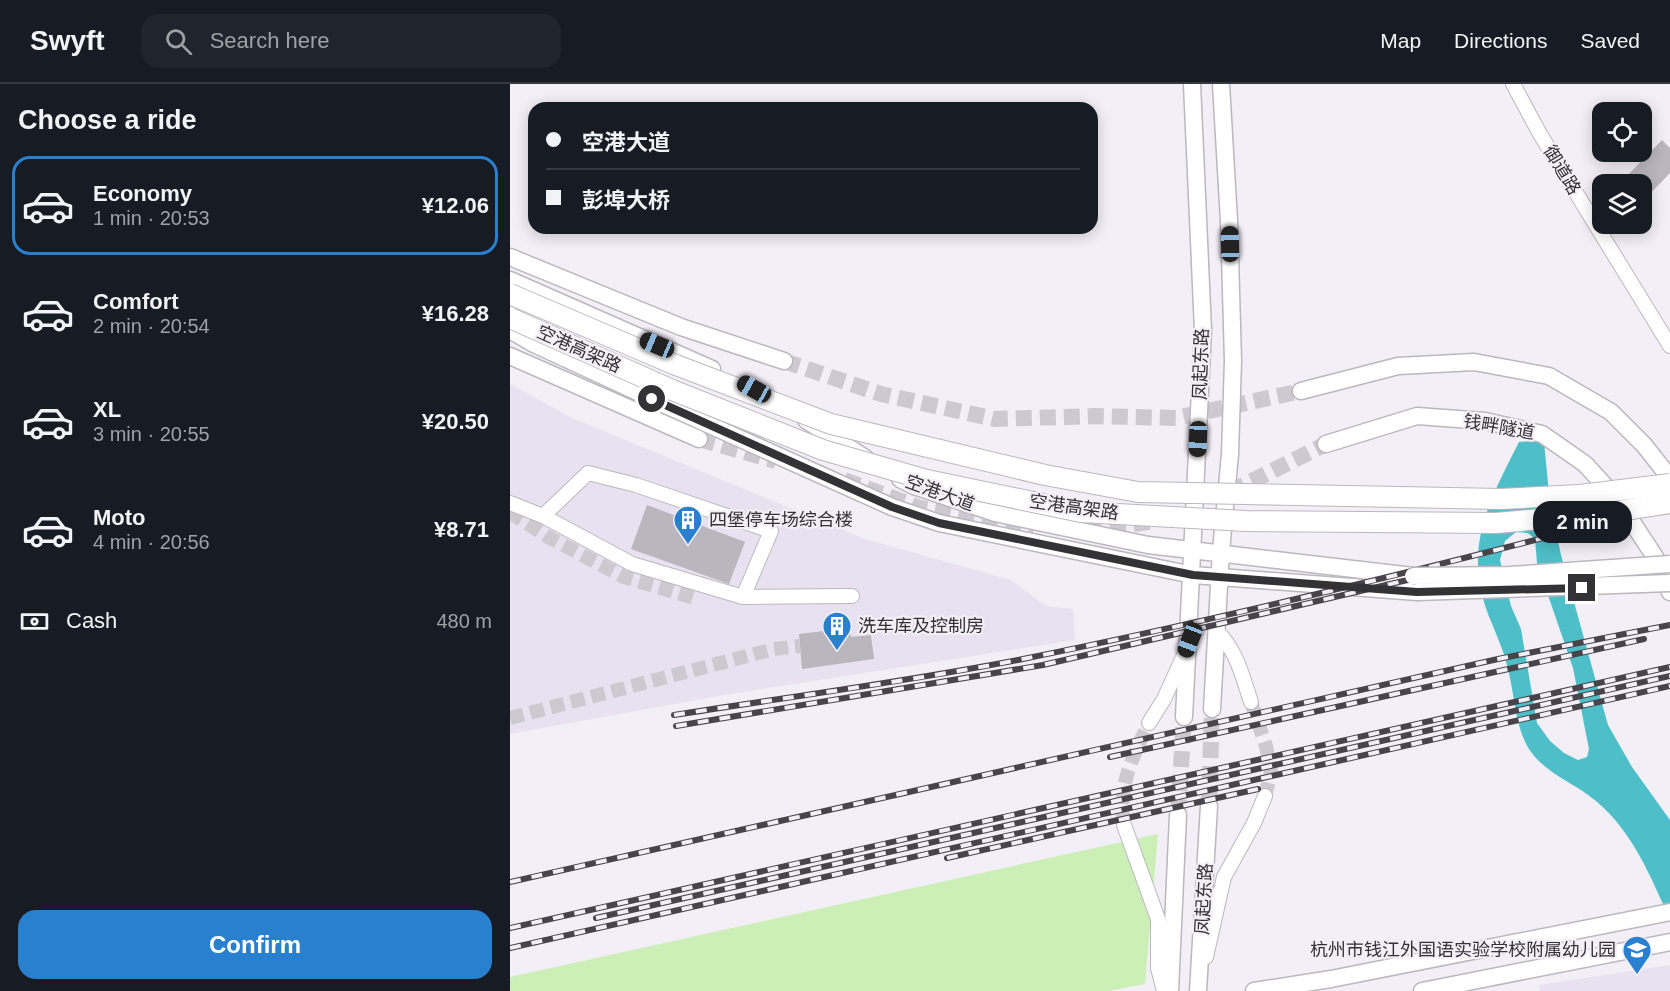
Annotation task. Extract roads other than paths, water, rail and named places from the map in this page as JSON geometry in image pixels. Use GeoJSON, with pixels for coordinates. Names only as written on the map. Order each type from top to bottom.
{"type":"FeatureCollection","features":[{"type":"Feature","properties":{"kind":"highway","name":"空港高架路"},"geometry":{"type":"LineString","coordinates":[[510,294],[676,365],[831,424],[1045,475],[1138,492],[1501,499],[1580,495],[1670,484]]}},
{"type":"Feature","properties":{"kind":"highway","name":"空港高架路"},"geometry":{"type":"LineString","coordinates":[[510,318],[672,390],[824,450],[927,480],[1081,512],[1246,521],[1496,523],[1600,514],[1670,503]]}},
{"type":"Feature","properties":{"kind":"main road","name":"凤起东路"},"geometry":{"type":"LineString","coordinates":[[1184,717],[1190,640],[1203,330],[1192,84]]}},
{"type":"Feature","properties":{"kind":"main road","name":"凤起东路"},"geometry":{"type":"LineString","coordinates":[[1212,709],[1221,551],[1230,454],[1233,361],[1229,221],[1221,84]]}},
{"type":"Feature","properties":{"kind":"main road"},"geometry":{"type":"LineString","coordinates":[[510,257],[681,327],[784,361]]}},
{"type":"Feature","properties":{"kind":"main road","name":"空港大道"},"geometry":{"type":"LineString","coordinates":[[510,280],[740,382],[914,486],[995,513],[1148,545],[1221,551],[1415,584]]}},
{"type":"Feature","properties":{"kind":"main road","name":"空港大道"},"geometry":{"type":"LineString","coordinates":[[510,330],[534,344],[661,403],[892,507],[939,523],[1193,575],[1415,584]]}},
{"type":"Feature","properties":{"kind":"main road"},"geometry":{"type":"LineString","coordinates":[[510,356],[699,439]]}},
{"type":"Feature","properties":{"kind":"main road"},"geometry":{"type":"LineString","coordinates":[[1301,392],[1398,366],[1474,362],[1549,376],[1611,412],[1644,445],[1670,478]]}},
{"type":"Feature","properties":{"kind":"main road","name":"钱畔隧道"},"geometry":{"type":"LineString","coordinates":[[1326,444],[1417,416],[1485,421],[1542,434],[1585,464],[1617,499],[1655,556],[1670,592]]}},
{"type":"Feature","properties":{"kind":"main road"},"geometry":{"type":"LineString","coordinates":[[1415,584],[1670,564]]}},
{"type":"Feature","properties":{"kind":"main road"},"geometry":{"type":"LineString","coordinates":[[1415,584],[1670,583]]}},
{"type":"Feature","properties":{"kind":"main road","name":"凤起东路"},"geometry":{"type":"LineString","coordinates":[[1199,991],[1209,806]]}},
{"type":"Feature","properties":{"kind":"main road","name":"凤起东路"},"geometry":{"type":"LineString","coordinates":[[1170,991],[1178,815]]}},
{"type":"Feature","properties":{"kind":"main road"},"geometry":{"type":"LineString","coordinates":[[1254,991],[1354,975],[1663,913]]}},
{"type":"Feature","properties":{"kind":"main road"},"geometry":{"type":"LineString","coordinates":[[1422,991],[1669,942]]}},
{"type":"Feature","properties":{"kind":"street","name":"御道路"},"geometry":{"type":"LineString","coordinates":[[1513,84],[1540,134],[1670,346]]}},
{"type":"Feature","properties":{"kind":"street"},"geometry":{"type":"LineString","coordinates":[[543,516],[588,472],[771,531],[743,597]]}},
{"type":"Feature","properties":{"kind":"street"},"geometry":{"type":"LineString","coordinates":[[510,503],[543,516],[632,564],[743,597],[852,597]]}},
{"type":"Feature","properties":{"kind":"street"},"geometry":{"type":"LineString","coordinates":[[1216,630],[1237,657],[1251,702]]}},
{"type":"Feature","properties":{"kind":"street"},"geometry":{"type":"LineString","coordinates":[[1149,723],[1180,666],[1190,640]]}},
{"type":"Feature","properties":{"kind":"street"},"geometry":{"type":"LineString","coordinates":[[1199,991],[1224,877],[1254,823],[1265,796]]}},
{"type":"Feature","properties":{"kind":"street"},"geometry":{"type":"LineString","coordinates":[[1124,825],[1158,918],[1158,968],[1164,991]]}},
{"type":"Feature","properties":{"kind":"water"},"geometry":{"type":"Polygon","coordinates":[[[1519,442],[1544,442],[1550,503],[1561,555],[1608,725],[1632,767],[1670,820],[1670,920],[1640,856],[1609,813],[1580,789],[1545,767],[1531,752],[1522,734],[1506,661],[1488,614],[1481,590],[1478,567],[1479,546],[1489,505],[1519,442]],[[1516,532],[1505,541],[1500,560],[1511,606],[1521,629],[1537,723],[1550,741],[1564,753],[1578,760],[1587,757],[1589,749],[1573,668],[1537,563],[1535,539],[1528,533],[1516,532]]]}},
{"type":"Feature","properties":{"kind":"tunnel"},"geometry":{"type":"LineString","coordinates":[[784,361],[881,394],[995,419],[1093,416],[1176,418],[1301,391]]}},
{"type":"Feature","properties":{"kind":"tunnel"},"geometry":{"type":"LineString","coordinates":[[699,439],[776,461]]}},
{"type":"Feature","properties":{"kind":"tunnel"},"geometry":{"type":"LineString","coordinates":[[1230,492],[1326,444]]}},
{"type":"Feature","properties":{"kind":"tunnel"},"geometry":{"type":"LineString","coordinates":[[844,480],[920,508],[1034,528]]}},
{"type":"Feature","properties":{"kind":"tunnel"},"geometry":{"type":"LineString","coordinates":[[510,512],[548,537],[624,577],[694,598]]}},
{"type":"Feature","properties":{"kind":"tunnel"},"geometry":{"type":"LineString","coordinates":[[1086,531],[1155,521]]}},
{"type":"Feature","properties":{"kind":"tunnel"},"geometry":{"type":"LineString","coordinates":[[510,718],[774,649],[800,646]]}},
{"type":"Feature","properties":{"kind":"tunnel"},"geometry":{"type":"LineString","coordinates":[[1251,702],[1266,746],[1271,772],[1265,796]]}},
{"type":"Feature","properties":{"kind":"tunnel"},"geometry":{"type":"LineString","coordinates":[[1209,806],[1212,709]]}},
{"type":"Feature","properties":{"kind":"tunnel"},"geometry":{"type":"LineString","coordinates":[[1178,815],[1184,717]]}},
{"type":"Feature","properties":{"kind":"tunnel"},"geometry":{"type":"LineString","coordinates":[[1124,825],[1122,811],[1128,772],[1149,723]]}},
{"type":"Feature","properties":{"kind":"railway"},"geometry":{"type":"LineString","coordinates":[[674,715],[932,675],[1100,643],[1345,587],[1670,505]]}},
{"type":"Feature","properties":{"kind":"railway"},"geometry":{"type":"LineString","coordinates":[[676,726],[1043,665],[1446,571]]}},
{"type":"Feature","properties":{"kind":"railway"},"geometry":{"type":"LineString","coordinates":[[510,882],[1498,659],[1670,625]]}},
{"type":"Feature","properties":{"kind":"railway"},"geometry":{"type":"LineString","coordinates":[[1110,757],[1644,639]]}},
{"type":"Feature","properties":{"kind":"railway"},"geometry":{"type":"LineString","coordinates":[[510,928],[1670,667]]}},
{"type":"Feature","properties":{"kind":"railway"},"geometry":{"type":"LineString","coordinates":[[596,918],[1670,676]]}},
{"type":"Feature","properties":{"kind":"railway"},"geometry":{"type":"LineString","coordinates":[[510,948],[1670,686]]}},
{"type":"Feature","properties":{"kind":"railway"},"geometry":{"type":"LineString","coordinates":[[947,858],[1258,789]]}},
{"type":"Feature","properties":{"kind":"place","name":"四堡停车场综合楼"},"geometry":{"type":"Point","coordinates":[688,546]}},
{"type":"Feature","properties":{"kind":"place","name":"洗车库及控制房"},"geometry":{"type":"Point","coordinates":[837,652]}},
{"type":"Feature","properties":{"kind":"place","name":"杭州市钱江外国语实验学校附属幼儿园"},"geometry":{"type":"Point","coordinates":[1637,976]}}]}
